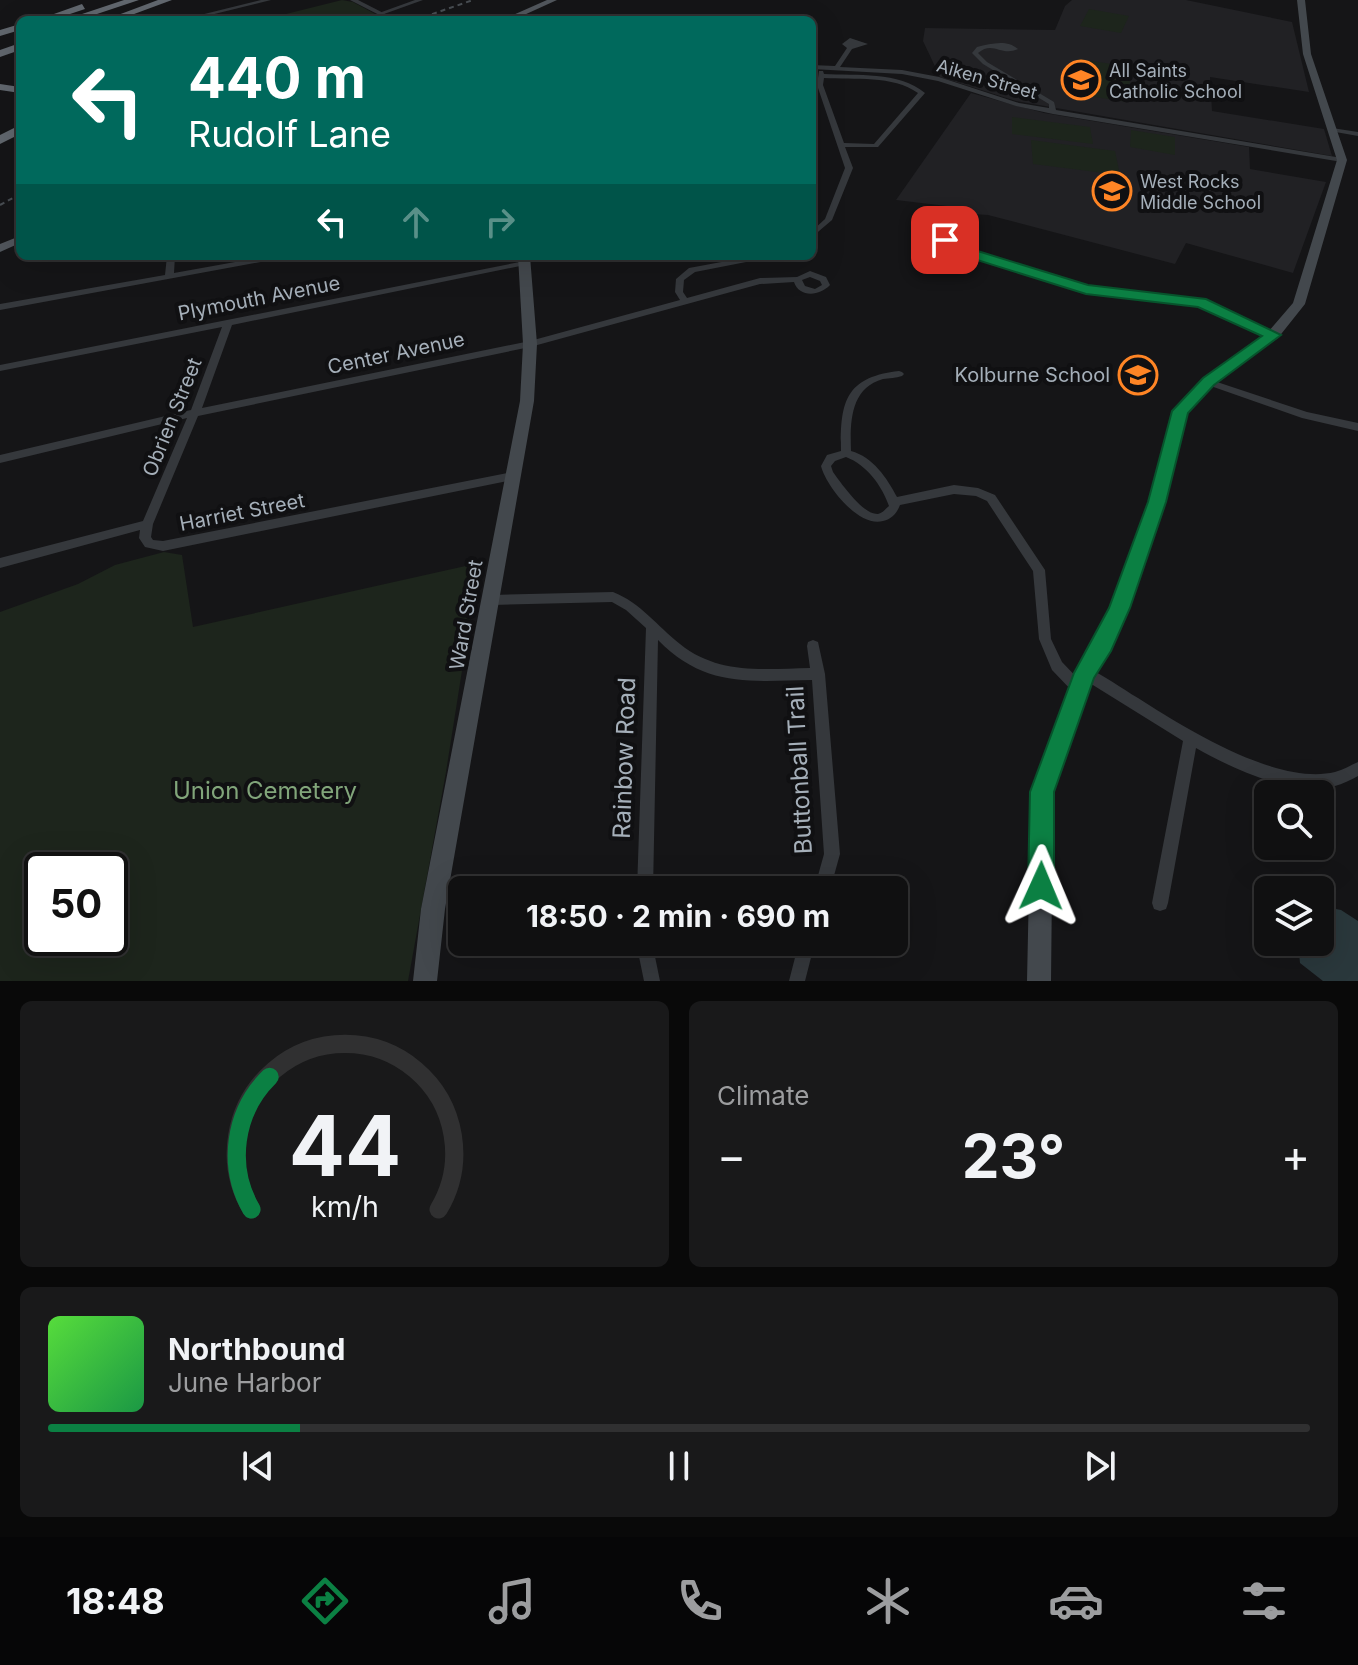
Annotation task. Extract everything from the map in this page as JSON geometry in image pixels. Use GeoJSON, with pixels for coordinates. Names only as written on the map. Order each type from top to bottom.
{"type":"FeatureCollection","features":[{"type":"Feature","properties":{"kind":"highway"},"geometry":{"type":"LineString","coordinates":[[55,16],[105,0]]}},
{"type":"Feature","properties":{"kind":"highway"},"geometry":{"type":"LineString","coordinates":[[82,16],[134,0]]}},
{"type":"Feature","properties":{"kind":"highway"},"geometry":{"type":"LineString","coordinates":[[106,16],[154,0]]}},
{"type":"Feature","properties":{"kind":"highway"},"geometry":{"type":"LineString","coordinates":[[123,16],[167,0]]}},
{"type":"Feature","properties":{"kind":"main road"},"geometry":{"type":"LineString","coordinates":[[515,16],[553,0]]}},
{"type":"Feature","properties":{"kind":"main road"},"geometry":{"type":"LineString","coordinates":[[1039,981],[1042,792],[1082,681],[1104,644],[1119,608],[1157,502],[1180,411],[1208,382],[1273,335],[1299,304],[1342,160],[1307,54],[1301,0]]}},
{"type":"Feature","properties":{"kind":"main road","name":"Ward Street"},"geometry":{"type":"LineString","coordinates":[[425,981],[433,909],[530,380],[524,260]]}},
{"type":"Feature","properties":{"kind":"street"},"geometry":{"type":"LineString","coordinates":[[200,16],[268,0]]}},
{"type":"Feature","properties":{"kind":"street"},"geometry":{"type":"LineString","coordinates":[[353,0],[387,16]]}},
{"type":"Feature","properties":{"kind":"street"},"geometry":{"type":"LineString","coordinates":[[382,13],[420,0]]}},
{"type":"Feature","properties":{"kind":"street"},"geometry":{"type":"LineString","coordinates":[[993,46],[979,48],[975,53],[985,63],[1052,103],[1053,112]]}},
{"type":"Feature","properties":{"kind":"street"},"geometry":{"type":"LineString","coordinates":[[836,69],[850,48]]}},
{"type":"Feature","properties":{"kind":"street"},"geometry":{"type":"LineString","coordinates":[[816,231],[828,220],[849,168],[843,145],[816,87],[818,70],[915,86],[922,93],[876,146],[843,145]]}},
{"type":"Feature","properties":{"kind":"street","name":"Aiken Street"},"geometry":{"type":"LineString","coordinates":[[818,70],[902,72],[939,79],[1018,105],[1053,112],[1342,160]]}},
{"type":"Feature","properties":{"kind":"street"},"geometry":{"type":"LineString","coordinates":[[1332,130],[1358,134]]}},
{"type":"Feature","properties":{"kind":"street"},"geometry":{"type":"LineString","coordinates":[[966,252],[1086,289],[1201,302],[1273,335]]}},
{"type":"Feature","properties":{"kind":"street"},"geometry":{"type":"LineString","coordinates":[[169,277],[171,260]]}},
{"type":"Feature","properties":{"kind":"street"},"geometry":{"type":"LineString","coordinates":[[0,307],[259,260]]}},
{"type":"Feature","properties":{"kind":"street","name":"Plymouth Avenue"},"geometry":{"type":"LineString","coordinates":[[0,368],[519,260]]}},
{"type":"Feature","properties":{"kind":"street"},"geometry":{"type":"LineString","coordinates":[[685,302],[679,292],[680,279],[685,274],[744,260]]}},
{"type":"Feature","properties":{"kind":"street","name":"Center Avenue"},"geometry":{"type":"LineString","coordinates":[[0,459],[194,413],[530,344],[760,281],[798,279]]}},
{"type":"Feature","properties":{"kind":"street","name":"Obrien Street"},"geometry":{"type":"LineString","coordinates":[[147,524],[228,322]]}},
{"type":"Feature","properties":{"kind":"street"},"geometry":{"type":"LineString","coordinates":[[846,453],[845,422],[847,405],[852,396],[877,375],[899,374]]}},
{"type":"Feature","properties":{"kind":"street"},"geometry":{"type":"LineString","coordinates":[[1208,382],[1306,415],[1358,427]]}},
{"type":"Feature","properties":{"kind":"street"},"geometry":{"type":"LineString","coordinates":[[846,453],[861,458],[894,502],[891,513],[884,517],[866,516],[858,512],[826,466],[831,458],[846,453]]}},
{"type":"Feature","properties":{"kind":"street","name":"Harriet Street"},"geometry":{"type":"LineString","coordinates":[[147,524],[144,534],[146,542],[163,546],[513,476]]}},
{"type":"Feature","properties":{"kind":"street"},"geometry":{"type":"LineString","coordinates":[[894,502],[915,500],[941,489],[980,491],[991,498],[1039,570],[1045,639],[1057,666],[1082,681],[1257,770],[1296,780],[1333,779],[1358,769]]}},
{"type":"Feature","properties":{"kind":"street"},"geometry":{"type":"LineString","coordinates":[[0,563],[147,524]]}},
{"type":"Feature","properties":{"kind":"street"},"geometry":{"type":"LineString","coordinates":[[492,600],[613,597],[628,603],[692,663],[707,670],[726,675],[818,674]]}},
{"type":"Feature","properties":{"kind":"street","name":"Rainbow Road"},"geometry":{"type":"LineString","coordinates":[[645,876],[652,627]]}},
{"type":"Feature","properties":{"kind":"street","name":"Buttonball Trail"},"geometry":{"type":"LineString","coordinates":[[813,646],[818,674],[832,854],[826,876]]}},
{"type":"Feature","properties":{"kind":"street"},"geometry":{"type":"LineString","coordinates":[[1160,903],[1191,736]]}},
{"type":"Feature","properties":{"kind":"street"},"geometry":{"type":"LineString","coordinates":[[647,956],[652,981]]}},
{"type":"Feature","properties":{"kind":"street"},"geometry":{"type":"LineString","coordinates":[[797,981],[803,956]]}},
{"type":"Feature","properties":{"kind":"shaded area","name":"All Saints Catholic School"},"geometry":{"type":"Polygon","coordinates":[[[1072,0],[1186,0],[1292,22],[1309,92],[1210,77],[1212,111],[1324,129],[1332,156],[1016,101],[940,77],[923,41],[925,28],[1055,30],[1065,6],[1072,0]]]}},
{"type":"Feature","properties":{"kind":"shaded area","name":"West Rocks Middle School"},"geometry":{"type":"Polygon","coordinates":[[[971,93],[1044,113],[1249,147],[1250,169],[1326,182],[1293,273],[1186,243],[1175,264],[988,215],[972,214],[972,209],[896,200],[971,93]]]}},
{"type":"Feature","properties":{"kind":"shaded area"},"geometry":{"type":"Polygon","coordinates":[[[1334,909],[1358,921],[1358,981],[1323,981],[1300,963],[1299,956],[1334,956],[1334,909]]]}},
{"type":"Feature","properties":{"kind":"green space"},"geometry":{"type":"Polygon","coordinates":[[[342,0],[353,2],[379,16],[278,16],[342,0]]]}},
{"type":"Feature","properties":{"kind":"green space"},"geometry":{"type":"Polygon","coordinates":[[[1089,9],[1129,16],[1121,33],[1080,26],[1089,9]]]}},
{"type":"Feature","properties":{"kind":"green space"},"geometry":{"type":"Polygon","coordinates":[[[1078,59],[1132,67],[1127,102],[1070,93],[1078,59]]]}},
{"type":"Feature","properties":{"kind":"green space"},"geometry":{"type":"Polygon","coordinates":[[[1012,117],[1090,127],[1093,144],[1012,134],[1012,117]]]}},
{"type":"Feature","properties":{"kind":"green space"},"geometry":{"type":"Polygon","coordinates":[[[1131,130],[1175,137],[1175,155],[1130,147],[1131,130]]]}},
{"type":"Feature","properties":{"kind":"green space"},"geometry":{"type":"Polygon","coordinates":[[[1031,140],[1115,151],[1120,175],[1033,164],[1031,140]]]}},
{"type":"Feature","properties":{"kind":"green space","name":"Union Cemetery"},"geometry":{"type":"Polygon","coordinates":[[[164,552],[182,555],[193,627],[479,563],[446,772],[408,981],[0,981],[0,612],[78,584],[115,565],[164,552]]]}},
{"type":"Feature","properties":{"kind":"railway"},"geometry":{"type":"LineString","coordinates":[[427,16],[473,0]]}},
{"type":"Feature","properties":{"kind":"railway"},"geometry":{"type":"LineString","coordinates":[[0,205],[16,196]]}},
{"type":"Feature","properties":{"kind":"place","name":"All Saints Catholic School"},"geometry":{"type":"Point","coordinates":[1081,80]}},
{"type":"Feature","properties":{"kind":"place","name":"West Rocks Middle School"},"geometry":{"type":"Point","coordinates":[1112,191]}},
{"type":"Feature","properties":{"kind":"place","name":"Kolburne School"},"geometry":{"type":"Point","coordinates":[1138,375]}},
{"type":"Feature","properties":{"kind":"route"},"geometry":{"type":"LineString","coordinates":[[945,240],[961,243],[966,252],[1086,289],[1107,294],[1201,302],[1273,335],[1208,382],[1180,411],[1157,502],[1119,608],[1104,644],[1085,673],[1042,792],[1041,886]]}}]}
